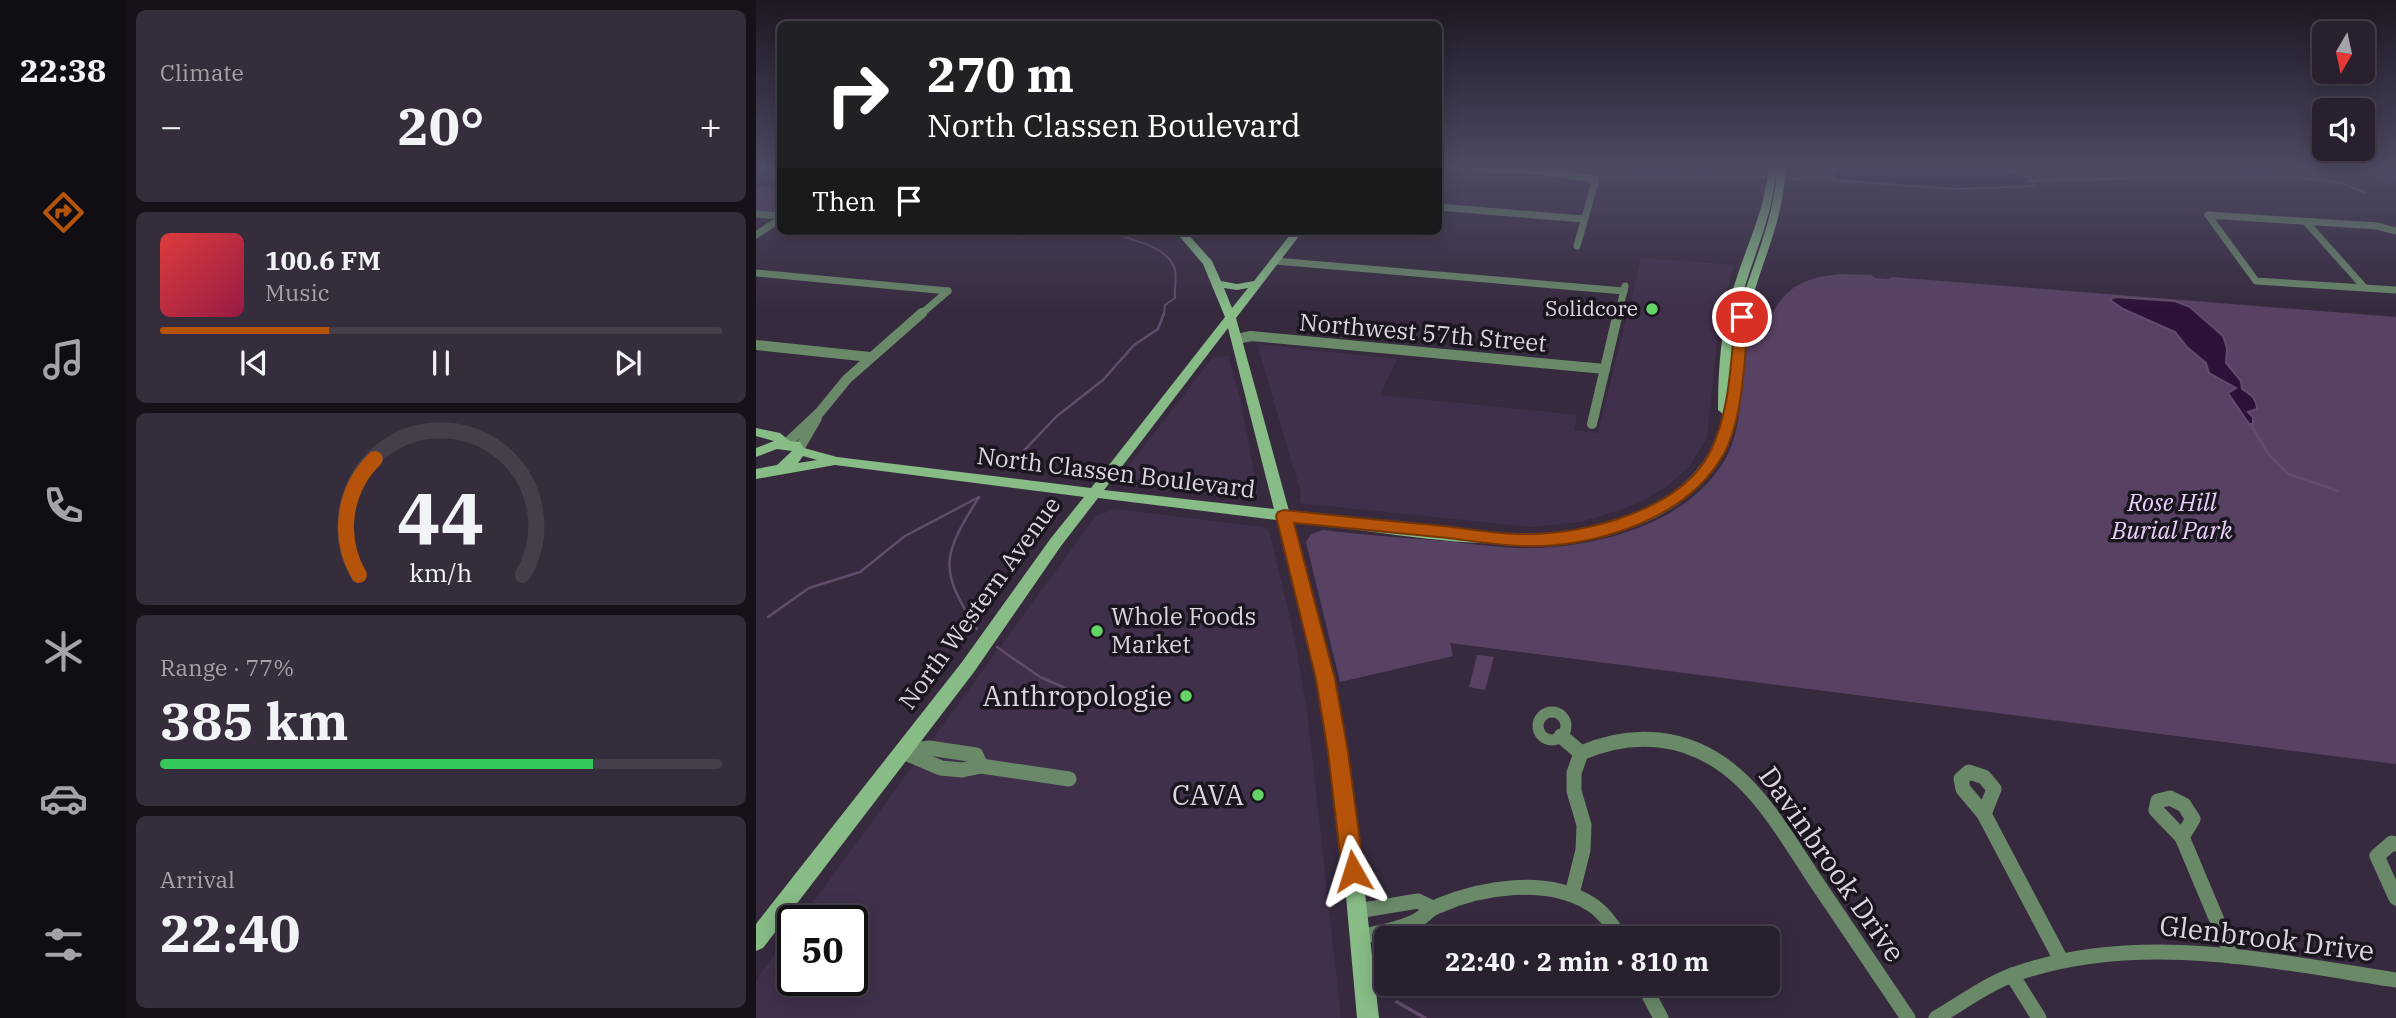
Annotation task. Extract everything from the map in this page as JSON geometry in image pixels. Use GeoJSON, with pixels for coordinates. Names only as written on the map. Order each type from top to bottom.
{"type":"FeatureCollection","features":[{"type":"Feature","properties":{"kind":"main road","name":"North Classen Boulevard"},"geometry":{"type":"LineString","coordinates":[[759,446],[792,447],[837,461],[1284,516],[1524,540],[1594,533],[1649,514],[1685,491],[1709,466],[1725,433],[1724,367],[1730,320],[1744,288],[1768,216]]}},
{"type":"Feature","properties":{"kind":"main road"},"geometry":{"type":"LineString","coordinates":[[1184,235],[1202,254],[1219,284],[1231,318],[1326,679],[1340,765],[1368,1018]]}},
{"type":"Feature","properties":{"kind":"main road","name":"North Western Avenue"},"geometry":{"type":"LineString","coordinates":[[756,941],[903,752],[1094,493],[1295,235]]}},
{"type":"Feature","properties":{"kind":"main road"},"geometry":{"type":"LineString","coordinates":[[1219,284],[1240,287],[1258,283]]}},
{"type":"Feature","properties":{"kind":"main road"},"geometry":{"type":"LineString","coordinates":[[1206,352],[1238,345]]}},
{"type":"Feature","properties":{"kind":"main road"},"geometry":{"type":"LineString","coordinates":[[756,432],[775,436],[792,447],[795,458],[756,487]]}},
{"type":"Feature","properties":{"kind":"main road","name":"North Classen Boulevard"},"geometry":{"type":"LineString","coordinates":[[756,474],[837,461]]}},
{"type":"Feature","properties":{"kind":"street"},"geometry":{"type":"LineString","coordinates":[[1541,216],[1583,219]]}},
{"type":"Feature","properties":{"kind":"street"},"geometry":{"type":"LineString","coordinates":[[1577,246],[1584,216]]}},
{"type":"Feature","properties":{"kind":"street"},"geometry":{"type":"LineString","coordinates":[[2208,216],[2256,281],[2396,290]]}},
{"type":"Feature","properties":{"kind":"street"},"geometry":{"type":"LineString","coordinates":[[2215,216],[2377,226],[2396,231]]}},
{"type":"Feature","properties":{"kind":"street"},"geometry":{"type":"LineString","coordinates":[[756,234],[777,219]]}},
{"type":"Feature","properties":{"kind":"street"},"geometry":{"type":"LineString","coordinates":[[2306,222],[2364,287]]}},
{"type":"Feature","properties":{"kind":"street"},"geometry":{"type":"LineString","coordinates":[[1275,261],[1625,288],[1592,424]]}},
{"type":"Feature","properties":{"kind":"street"},"geometry":{"type":"LineString","coordinates":[[756,273],[948,291],[846,379],[820,412],[814,427],[792,447]]}},
{"type":"Feature","properties":{"kind":"street","name":"Northwest 57th Street"},"geometry":{"type":"LineString","coordinates":[[1238,345],[1251,336],[1605,369]]}},
{"type":"Feature","properties":{"kind":"street"},"geometry":{"type":"LineString","coordinates":[[756,345],[870,357]]}},
{"type":"Feature","properties":{"kind":"street"},"geometry":{"type":"LineString","coordinates":[[1560,736],[1581,753],[1574,773],[1574,791],[1584,825],[1583,850],[1572,894]]}},
{"type":"Feature","properties":{"kind":"street","name":"Davinbrook Drive"},"geometry":{"type":"LineString","coordinates":[[1581,753],[1621,739],[1660,740],[1690,746],[1716,758],[1740,775],[1779,822],[1908,1018]]}},
{"type":"Feature","properties":{"kind":"street"},"geometry":{"type":"LineString","coordinates":[[903,752],[919,762],[968,771],[982,766],[1069,779]]}},
{"type":"Feature","properties":{"kind":"street"},"geometry":{"type":"LineString","coordinates":[[1984,814],[2061,960]]}},
{"type":"Feature","properties":{"kind":"street"},"geometry":{"type":"LineString","coordinates":[[2182,837],[2232,956]]}},
{"type":"Feature","properties":{"kind":"street"},"geometry":{"type":"LineString","coordinates":[[2396,844],[2392,844],[2377,856],[2396,898]]}},
{"type":"Feature","properties":{"kind":"street"},"geometry":{"type":"LineString","coordinates":[[1359,937],[1416,920],[1433,908],[1498,888],[1537,886],[1572,894],[1594,906],[1610,926]]}},
{"type":"Feature","properties":{"kind":"street"},"geometry":{"type":"LineString","coordinates":[[1357,911],[1418,901],[1433,908]]}},
{"type":"Feature","properties":{"kind":"street","name":"Glenbrook Drive"},"geometry":{"type":"LineString","coordinates":[[1936,1018],[2012,975],[2061,960],[2142,950],[2232,956],[2396,980]]}},
{"type":"Feature","properties":{"kind":"street"},"geometry":{"type":"LineString","coordinates":[[2012,975],[2039,1018]]}},
{"type":"Feature","properties":{"kind":"street"},"geometry":{"type":"LineString","coordinates":[[1649,996],[1661,1018]]}},
{"type":"Feature","properties":{"kind":"shaded area"},"geometry":{"type":"Polygon","coordinates":[[[1641,258],[1734,265],[1719,320],[1707,438],[1689,467],[1667,486],[1643,501],[1618,511],[1580,522],[1532,527],[1300,503],[1301,493],[1257,344],[1397,359],[1380,395],[1577,415],[1574,430],[1598,433],[1641,258]]]}},
{"type":"Feature","properties":{"kind":"shaded area"},"geometry":{"type":"Polygon","coordinates":[[[2115,297],[2175,301],[2190,307],[2223,336],[2227,348],[2226,363],[2241,381],[2242,389],[2256,402],[2257,409],[2248,412],[2253,417],[2253,424],[2249,424],[2228,393],[2236,388],[2209,373],[2206,363],[2187,347],[2175,332],[2123,309],[2110,300],[2115,297]]]}},
{"type":"Feature","properties":{"kind":"shaded area"},"geometry":{"type":"Polygon","coordinates":[[[1228,356],[1241,402],[1258,496],[1249,499],[1131,486],[1123,474],[1213,357],[1228,356]]]}},
{"type":"Feature","properties":{"kind":"shaded area"},"geometry":{"type":"Polygon","coordinates":[[[1116,509],[1262,527],[1270,534],[1294,636],[1307,711],[1341,1018],[756,1018],[756,980],[777,952],[777,996],[868,996],[868,905],[811,905],[1096,516],[1116,509]]]}},
{"type":"Feature","properties":{"kind":"green space","name":"Rose Hill Burial Park"},"geometry":{"type":"Polygon","coordinates":[[[1844,274],[2396,317],[2396,764],[1450,643],[1453,656],[1340,682],[1306,542],[1311,534],[1323,530],[1535,548],[1589,542],[1617,535],[1670,513],[1693,497],[1713,477],[1728,454],[1737,427],[1744,334],[1764,335],[1783,297],[1802,283],[1844,274]]]}},
{"type":"Feature","properties":{"kind":"green space"},"geometry":{"type":"Polygon","coordinates":[[[1477,655],[1494,657],[1485,690],[1469,687],[1477,655]]]}},
{"type":"Feature","properties":{"kind":"waterway"},"geometry":{"type":"LineString","coordinates":[[1118,235],[1155,248],[1171,261],[1176,273],[1175,298],[1165,305],[1164,315]]}},
{"type":"Feature","properties":{"kind":"waterway"},"geometry":{"type":"LineString","coordinates":[[1012,463],[1057,416],[1103,380],[1134,345],[1158,329],[1164,313]]}},
{"type":"Feature","properties":{"kind":"waterway"},"geometry":{"type":"LineString","coordinates":[[2251,425],[2269,455],[2288,474],[2338,491]]}},
{"type":"Feature","properties":{"kind":"waterway"},"geometry":{"type":"LineString","coordinates":[[768,617],[809,588],[860,572],[905,536],[979,497],[958,534],[950,563],[956,591],[977,629]]}},
{"type":"Feature","properties":{"kind":"waterway"},"geometry":{"type":"LineString","coordinates":[[997,647],[1040,677],[1098,702]]}},
{"type":"Feature","properties":{"kind":"waterway"},"geometry":{"type":"LineString","coordinates":[[1397,1002],[1425,1018]]}},
{"type":"Feature","properties":{"kind":"place","name":"Solidcore"},"geometry":{"type":"Point","coordinates":[1652,309]}},
{"type":"Feature","properties":{"kind":"place","name":"Whole Foods Market"},"geometry":{"type":"Point","coordinates":[1097,631]}},
{"type":"Feature","properties":{"kind":"place","name":"Anthropologie"},"geometry":{"type":"Point","coordinates":[1186,696]}},
{"type":"Feature","properties":{"kind":"place","name":"CAVA"},"geometry":{"type":"Point","coordinates":[1258,795]}},
{"type":"Feature","properties":{"kind":"route"},"geometry":{"type":"LineString","coordinates":[[1353,871],[1326,679],[1284,516],[1524,540],[1594,533],[1649,514],[1685,491],[1716,455],[1725,433],[1735,385],[1742,317]]}}]}
